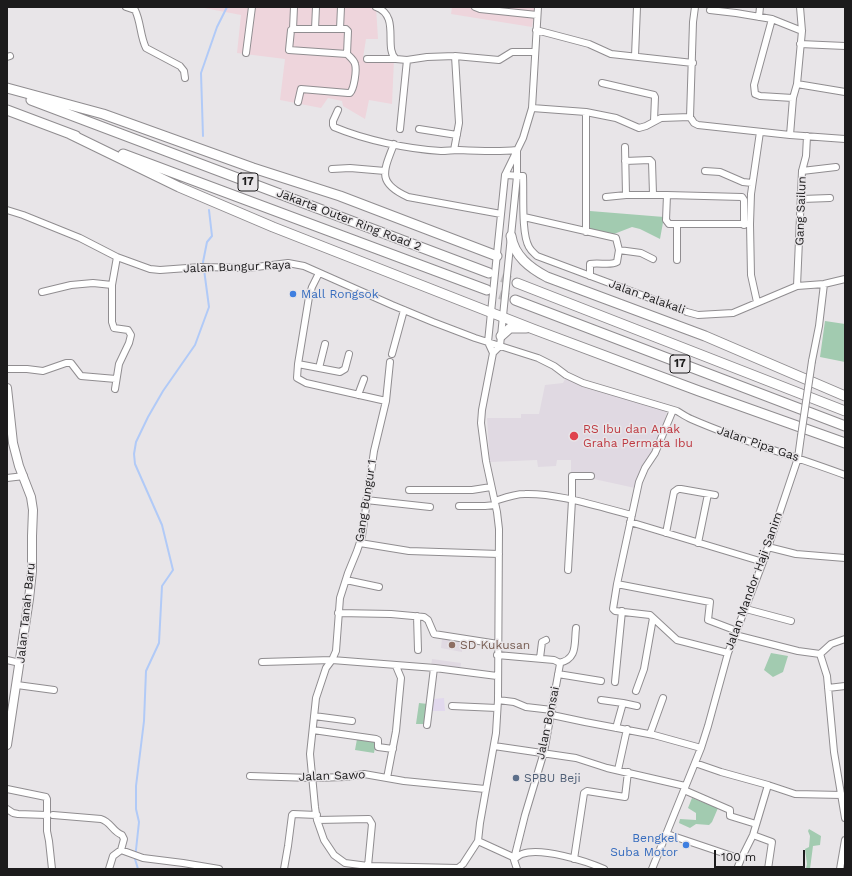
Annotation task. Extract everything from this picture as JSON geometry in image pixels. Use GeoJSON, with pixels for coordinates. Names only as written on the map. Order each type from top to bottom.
{"type":"FeatureCollection","features":[{"type":"Feature","properties":{"kind":"highway"},"geometry":{"type":"LineString","coordinates":[[7,90],[103,114],[253,168],[340,196],[497,256]]}},
{"type":"Feature","properties":{"kind":"highway","name":"Jakarta Outer Ring Road 2"},"geometry":{"type":"LineString","coordinates":[[7,90],[489,273]]}},
{"type":"Feature","properties":{"kind":"highway","name":"Jakarta Outer Ring Road 2"},"geometry":{"type":"LineString","coordinates":[[7,110],[487,290]]}},
{"type":"Feature","properties":{"kind":"highway"},"geometry":{"type":"LineString","coordinates":[[70,134],[179,187],[273,227],[533,329],[845,443]]}},
{"type":"Feature","properties":{"kind":"highway"},"geometry":{"type":"LineString","coordinates":[[511,236],[516,252],[524,262],[547,277],[705,336],[845,396]]}},
{"type":"Feature","properties":{"kind":"highway","name":"17"},"geometry":{"type":"LineString","coordinates":[[517,283],[845,411]]}},
{"type":"Feature","properties":{"kind":"highway","name":"17"},"geometry":{"type":"LineString","coordinates":[[515,300],[845,426]]}},
{"type":"Feature","properties":{"kind":"highway"},"geometry":{"type":"LineString","coordinates":[[501,336],[510,328],[522,327],[533,329]]}},
{"type":"Feature","properties":{"kind":"main road","name":"Jalan Tanah Baru"},"geometry":{"type":"LineString","coordinates":[[7,388],[9,418],[13,442],[33,504],[32,571],[20,663],[20,686],[11,698],[7,745]]}},
{"type":"Feature","properties":{"kind":"street"},"geometry":{"type":"LineString","coordinates":[[126,7],[135,10],[138,16],[141,36],[146,48],[180,66],[184,71],[185,78]]}},
{"type":"Feature","properties":{"kind":"street"},"geometry":{"type":"LineString","coordinates":[[246,53],[252,7]]}},
{"type":"Feature","properties":{"kind":"street"},"geometry":{"type":"LineString","coordinates":[[294,7],[293,29],[290,32],[288,48],[291,50],[347,54],[351,57],[356,66],[352,92],[348,93],[302,88],[299,91],[298,102]]}},
{"type":"Feature","properties":{"kind":"street"},"geometry":{"type":"LineString","coordinates":[[314,29],[316,7]]}},
{"type":"Feature","properties":{"kind":"street"},"geometry":{"type":"LineString","coordinates":[[340,29],[341,7]]}},
{"type":"Feature","properties":{"kind":"street"},"geometry":{"type":"LineString","coordinates":[[376,7],[381,9],[386,14],[389,22],[391,54],[396,59]]}},
{"type":"Feature","properties":{"kind":"street"},"geometry":{"type":"LineString","coordinates":[[475,7],[480,10],[537,15]]}},
{"type":"Feature","properties":{"kind":"street"},"geometry":{"type":"LineString","coordinates":[[493,354],[488,342],[505,174],[523,138],[532,108],[538,7]]}},
{"type":"Feature","properties":{"kind":"street"},"geometry":{"type":"LineString","coordinates":[[635,56],[637,7]]}},
{"type":"Feature","properties":{"kind":"street"},"geometry":{"type":"LineString","coordinates":[[695,7],[693,22],[693,63],[690,117],[694,123],[698,125],[760,132],[845,139]]}},
{"type":"Feature","properties":{"kind":"street"},"geometry":{"type":"LineString","coordinates":[[759,17],[760,7]]}},
{"type":"Feature","properties":{"kind":"street"},"geometry":{"type":"LineString","coordinates":[[790,135],[793,98],[797,84],[802,31],[800,7]]}},
{"type":"Feature","properties":{"kind":"street"},"geometry":{"type":"LineString","coordinates":[[710,10],[772,19],[802,31]]}},
{"type":"Feature","properties":{"kind":"street"},"geometry":{"type":"LineString","coordinates":[[772,19],[754,85],[755,94],[760,96],[793,98]]}},
{"type":"Feature","properties":{"kind":"street"},"geometry":{"type":"LineString","coordinates":[[293,29],[346,29],[348,31],[347,54]]}},
{"type":"Feature","properties":{"kind":"street"},"geometry":{"type":"LineString","coordinates":[[536,30],[589,44],[611,54],[693,63]]}},
{"type":"Feature","properties":{"kind":"street"},"geometry":{"type":"LineString","coordinates":[[800,44],[845,46]]}},
{"type":"Feature","properties":{"kind":"street"},"geometry":{"type":"LineString","coordinates":[[366,59],[407,60],[427,57],[455,56],[499,60],[512,52],[535,52]]}},
{"type":"Feature","properties":{"kind":"street"},"geometry":{"type":"LineString","coordinates":[[454,150],[459,123],[455,56]]}},
{"type":"Feature","properties":{"kind":"street"},"geometry":{"type":"LineString","coordinates":[[400,129],[407,60]]}},
{"type":"Feature","properties":{"kind":"street"},"geometry":{"type":"LineString","coordinates":[[602,84],[654,95],[656,97],[654,121]]}},
{"type":"Feature","properties":{"kind":"street"},"geometry":{"type":"LineString","coordinates":[[797,84],[845,92]]}},
{"type":"Feature","properties":{"kind":"street"},"geometry":{"type":"LineString","coordinates":[[532,108],[586,112],[616,118],[639,128],[661,118],[690,117]]}},
{"type":"Feature","properties":{"kind":"street"},"geometry":{"type":"LineString","coordinates":[[338,110],[333,121],[334,127],[394,144],[442,151],[454,150],[500,152],[517,150]]}},
{"type":"Feature","properties":{"kind":"street"},"geometry":{"type":"LineString","coordinates":[[586,112],[586,232]]}},
{"type":"Feature","properties":{"kind":"street"},"geometry":{"type":"LineString","coordinates":[[419,129],[457,135]]}},
{"type":"Feature","properties":{"kind":"street"},"geometry":{"type":"LineString","coordinates":[[747,225],[760,132]]}},
{"type":"Feature","properties":{"kind":"street","name":"Gang Sailun"},"geometry":{"type":"LineString","coordinates":[[797,286],[802,199],[802,171],[806,156],[807,136]]}},
{"type":"Feature","properties":{"kind":"street"},"geometry":{"type":"LineString","coordinates":[[394,144],[386,164],[385,171],[386,181],[396,191],[408,197],[501,214]]}},
{"type":"Feature","properties":{"kind":"street"},"geometry":{"type":"LineString","coordinates":[[625,147],[626,195]]}},
{"type":"Feature","properties":{"kind":"street"},"geometry":{"type":"LineString","coordinates":[[284,869],[293,814],[317,817],[369,819],[372,824],[368,866],[461,868],[478,841],[485,788],[494,746],[498,700],[499,529],[486,461],[481,423],[482,410],[493,354],[500,346],[517,176],[517,150]]}},
{"type":"Feature","properties":{"kind":"street"},"geometry":{"type":"LineString","coordinates":[[625,161],[650,160],[652,162],[653,194]]}},
{"type":"Feature","properties":{"kind":"street"},"geometry":{"type":"LineString","coordinates":[[802,171],[836,167]]}},
{"type":"Feature","properties":{"kind":"street"},"geometry":{"type":"LineString","coordinates":[[332,169],[350,168],[385,171]]}},
{"type":"Feature","properties":{"kind":"street"},"geometry":{"type":"LineString","coordinates":[[705,171],[720,172],[743,182],[752,183]]}},
{"type":"Feature","properties":{"kind":"street"},"geometry":{"type":"LineString","coordinates":[[505,174],[517,176]]}},
{"type":"Feature","properties":{"kind":"street","name":"Jalan Palakali"},"geometry":{"type":"LineString","coordinates":[[517,176],[523,176],[526,240],[529,248],[537,256],[687,312],[698,315],[733,313],[797,286],[824,284],[845,279]]}},
{"type":"Feature","properties":{"kind":"street"},"geometry":{"type":"LineString","coordinates":[[606,196],[653,194],[742,197],[744,200],[747,225],[751,275],[757,302]]}},
{"type":"Feature","properties":{"kind":"street"},"geometry":{"type":"LineString","coordinates":[[667,195],[666,220],[669,224],[747,225]]}},
{"type":"Feature","properties":{"kind":"street"},"geometry":{"type":"LineString","coordinates":[[802,199],[830,198]]}},
{"type":"Feature","properties":{"kind":"street","name":"Jalan Bungur Raya"},"geometry":{"type":"LineString","coordinates":[[7,210],[80,238],[117,257],[150,269],[172,270],[201,267],[248,268],[288,263],[304,266],[433,322],[500,346]]}},
{"type":"Feature","properties":{"kind":"street"},"geometry":{"type":"LineString","coordinates":[[524,217],[616,238],[619,250],[616,263],[596,262],[590,264],[590,276]]}},
{"type":"Feature","properties":{"kind":"street"},"geometry":{"type":"LineString","coordinates":[[677,224],[677,260]]}},
{"type":"Feature","properties":{"kind":"street"},"geometry":{"type":"LineString","coordinates":[[619,250],[641,253],[653,259]]}},
{"type":"Feature","properties":{"kind":"street"},"geometry":{"type":"LineString","coordinates":[[115,389],[119,364],[132,334],[128,330],[113,327],[112,322],[112,285],[117,257]]}},
{"type":"Feature","properties":{"kind":"street"},"geometry":{"type":"LineString","coordinates":[[319,273],[308,297],[297,376],[300,380],[386,401]]}},
{"type":"Feature","properties":{"kind":"street","name":"Jalan Mandor Haji Sanim"},"geometry":{"type":"LineString","coordinates":[[652,869],[701,748],[728,653],[763,562],[798,458],[812,361],[819,326],[824,284]]}},
{"type":"Feature","properties":{"kind":"street"},"geometry":{"type":"LineString","coordinates":[[42,292],[71,285],[112,285]]}},
{"type":"Feature","properties":{"kind":"street"},"geometry":{"type":"LineString","coordinates":[[392,354],[404,310]]}},
{"type":"Feature","properties":{"kind":"street"},"geometry":{"type":"LineString","coordinates":[[319,368],[325,344]]}},
{"type":"Feature","properties":{"kind":"street","name":"Jalan Pipa Gas"},"geometry":{"type":"LineString","coordinates":[[500,346],[538,358],[566,375],[583,382],[673,410],[710,427],[845,475]]}},
{"type":"Feature","properties":{"kind":"street"},"geometry":{"type":"LineString","coordinates":[[298,364],[340,372],[345,369],[349,354]]}},
{"type":"Feature","properties":{"kind":"street","name":"Gang Bungur 1"},"geometry":{"type":"LineString","coordinates":[[368,866],[345,863],[338,859],[324,840],[317,817],[310,754],[316,698],[326,668],[336,651],[340,598],[360,543],[374,451],[386,401],[390,362]]}},
{"type":"Feature","properties":{"kind":"street"},"geometry":{"type":"LineString","coordinates":[[7,369],[16,368],[43,371],[66,363],[71,363],[81,376],[116,379]]}},
{"type":"Feature","properties":{"kind":"street"},"geometry":{"type":"LineString","coordinates":[[358,395],[364,379]]}},
{"type":"Feature","properties":{"kind":"street"},"geometry":{"type":"LineString","coordinates":[[673,410],[655,453],[645,468],[639,482],[613,609],[615,611],[645,613],[650,615],[677,640],[728,653]]}},
{"type":"Feature","properties":{"kind":"street"},"geometry":{"type":"LineString","coordinates":[[7,478],[24,476]]}},
{"type":"Feature","properties":{"kind":"street"},"geometry":{"type":"LineString","coordinates":[[568,570],[572,476],[591,476]]}},
{"type":"Feature","properties":{"kind":"street"},"geometry":{"type":"LineString","coordinates":[[409,490],[472,490],[491,487]]}},
{"type":"Feature","properties":{"kind":"street"},"geometry":{"type":"LineString","coordinates":[[666,533],[674,492],[676,490],[681,489],[715,495]]}},
{"type":"Feature","properties":{"kind":"street"},"geometry":{"type":"LineString","coordinates":[[459,506],[485,506],[510,496],[524,494],[572,500],[632,514]]}},
{"type":"Feature","properties":{"kind":"street"},"geometry":{"type":"LineString","coordinates":[[698,544],[708,494]]}},
{"type":"Feature","properties":{"kind":"street"},"geometry":{"type":"LineString","coordinates":[[366,500],[430,507]]}},
{"type":"Feature","properties":{"kind":"street"},"geometry":{"type":"LineString","coordinates":[[630,522],[698,544],[763,562]]}},
{"type":"Feature","properties":{"kind":"street"},"geometry":{"type":"LineString","coordinates":[[360,543],[410,551],[499,554]]}},
{"type":"Feature","properties":{"kind":"street"},"geometry":{"type":"LineString","coordinates":[[768,547],[796,554],[845,558]]}},
{"type":"Feature","properties":{"kind":"street"},"geometry":{"type":"LineString","coordinates":[[346,580],[379,587]]}},
{"type":"Feature","properties":{"kind":"street"},"geometry":{"type":"LineString","coordinates":[[617,584],[710,602],[708,620],[736,633],[798,651],[820,654]]}},
{"type":"Feature","properties":{"kind":"street"},"geometry":{"type":"LineString","coordinates":[[746,608],[791,621]]}},
{"type":"Feature","properties":{"kind":"street"},"geometry":{"type":"LineString","coordinates":[[615,682],[622,611]]}},
{"type":"Feature","properties":{"kind":"street"},"geometry":{"type":"LineString","coordinates":[[338,613],[391,614],[424,617],[428,620],[434,634],[498,644]]}},
{"type":"Feature","properties":{"kind":"street"},"geometry":{"type":"LineString","coordinates":[[417,616],[418,650]]}},
{"type":"Feature","properties":{"kind":"street"},"geometry":{"type":"LineString","coordinates":[[636,691],[644,669],[653,618]]}},
{"type":"Feature","properties":{"kind":"street"},"geometry":{"type":"LineString","coordinates":[[498,655],[540,658],[557,661],[569,660],[573,655],[576,628]]}},
{"type":"Feature","properties":{"kind":"street"},"geometry":{"type":"LineString","coordinates":[[820,654],[831,644],[845,639]]}},
{"type":"Feature","properties":{"kind":"street"},"geometry":{"type":"LineString","coordinates":[[540,658],[542,642],[546,640]]}},
{"type":"Feature","properties":{"kind":"street"},"geometry":{"type":"LineString","coordinates":[[820,654],[828,688],[834,752],[843,792],[845,818]]}},
{"type":"Feature","properties":{"kind":"street"},"geometry":{"type":"LineString","coordinates":[[7,660],[20,663]]}},
{"type":"Feature","properties":{"kind":"street"},"geometry":{"type":"LineString","coordinates":[[262,662],[332,660],[434,668],[497,676]]}},
{"type":"Feature","properties":{"kind":"street","name":"Jalan Bonsai"},"geometry":{"type":"LineString","coordinates":[[514,858],[544,752],[558,674],[557,661]]}},
{"type":"Feature","properties":{"kind":"street"},"geometry":{"type":"LineString","coordinates":[[387,778],[393,750],[402,678],[396,666]]}},
{"type":"Feature","properties":{"kind":"street"},"geometry":{"type":"LineString","coordinates":[[427,725],[434,668]]}},
{"type":"Feature","properties":{"kind":"street"},"geometry":{"type":"LineString","coordinates":[[558,674],[601,681]]}},
{"type":"Feature","properties":{"kind":"street"},"geometry":{"type":"LineString","coordinates":[[20,686],[54,690]]}},
{"type":"Feature","properties":{"kind":"street"},"geometry":{"type":"LineString","coordinates":[[828,688],[845,686]]}},
{"type":"Feature","properties":{"kind":"street"},"geometry":{"type":"LineString","coordinates":[[650,734],[664,698]]}},
{"type":"Feature","properties":{"kind":"street"},"geometry":{"type":"LineString","coordinates":[[498,700],[514,702],[526,707],[616,728],[650,734],[701,748]]}},
{"type":"Feature","properties":{"kind":"street"},"geometry":{"type":"LineString","coordinates":[[601,700],[637,706]]}},
{"type":"Feature","properties":{"kind":"street"},"geometry":{"type":"LineString","coordinates":[[616,728],[623,704]]}},
{"type":"Feature","properties":{"kind":"street"},"geometry":{"type":"LineString","coordinates":[[452,706],[497,708]]}},
{"type":"Feature","properties":{"kind":"street"},"geometry":{"type":"LineString","coordinates":[[314,716],[352,721]]}},
{"type":"Feature","properties":{"kind":"street"},"geometry":{"type":"LineString","coordinates":[[618,770],[627,729]]}},
{"type":"Feature","properties":{"kind":"street"},"geometry":{"type":"LineString","coordinates":[[313,730],[376,739],[378,740],[378,747],[393,750]]}},
{"type":"Feature","properties":{"kind":"street"},"geometry":{"type":"LineString","coordinates":[[494,746],[544,752],[576,758],[684,788],[730,810],[730,816],[756,824]]}},
{"type":"Feature","properties":{"kind":"street"},"geometry":{"type":"LineString","coordinates":[[695,763],[795,794],[843,792]]}},
{"type":"Feature","properties":{"kind":"street"},"geometry":{"type":"LineString","coordinates":[[574,859],[584,793],[587,791],[625,797],[628,772]]}},
{"type":"Feature","properties":{"kind":"street","name":"Jalan Sawo"},"geometry":{"type":"LineString","coordinates":[[250,776],[312,778],[346,777],[364,774],[436,784],[485,788]]}},
{"type":"Feature","properties":{"kind":"street"},"geometry":{"type":"LineString","coordinates":[[737,869],[753,835],[768,785]]}},
{"type":"Feature","properties":{"kind":"street"},"geometry":{"type":"LineString","coordinates":[[10,790],[46,797],[50,815],[47,831],[52,869]]}},
{"type":"Feature","properties":{"kind":"street"},"geometry":{"type":"LineString","coordinates":[[7,809],[18,814],[101,819],[107,821],[116,833],[122,835],[124,839],[121,850],[113,856],[109,869]]}},
{"type":"Feature","properties":{"kind":"street"},"geometry":{"type":"LineString","coordinates":[[667,834],[741,859]]}},
{"type":"Feature","properties":{"kind":"street"},"geometry":{"type":"LineString","coordinates":[[753,835],[772,842],[768,869]]}},
{"type":"Feature","properties":{"kind":"street"},"geometry":{"type":"LineString","coordinates":[[840,869],[845,840]]}},
{"type":"Feature","properties":{"kind":"street"},"geometry":{"type":"LineString","coordinates":[[478,841],[514,858],[517,869]]}},
{"type":"Feature","properties":{"kind":"street"},"geometry":{"type":"LineString","coordinates":[[121,850],[131,855],[144,858],[219,869]]}},
{"type":"Feature","properties":{"kind":"street"},"geometry":{"type":"LineString","coordinates":[[514,858],[524,853],[553,854],[604,869]]}},
{"type":"Feature","properties":{"kind":"shaded area"},"geometry":{"type":"Polygon","coordinates":[[[199,7],[376,7],[378,39],[366,39],[363,58],[394,59],[392,104],[369,100],[365,119],[343,106],[342,101],[328,98],[321,108],[280,100],[285,59],[237,53],[241,15],[199,7]]]}},
{"type":"Feature","properties":{"kind":"shaded area"},"geometry":{"type":"Polygon","coordinates":[[[452,7],[535,7],[532,27],[451,14],[452,7]]]}},
{"type":"Feature","properties":{"kind":"shaded area","name":"RS Ibu dan Anak Graha Permata Ibu"},"geometry":{"type":"Polygon","coordinates":[[[566,377],[668,408],[655,453],[635,488],[571,474],[571,460],[557,460],[556,466],[538,467],[537,460],[490,462],[487,418],[521,418],[521,414],[539,414],[545,385],[563,383],[566,377]]]}},
{"type":"Feature","properties":{"kind":"shaded area","name":"SD Kukusan"},"geometry":{"type":"Polygon","coordinates":[[[442,638],[463,642],[462,652],[441,648],[442,638]]]}},
{"type":"Feature","properties":{"kind":"shaded area"},"geometry":{"type":"Polygon","coordinates":[[[432,659],[461,663],[460,671],[431,667],[432,659]]]}},
{"type":"Feature","properties":{"kind":"shaded area"},"geometry":{"type":"Polygon","coordinates":[[[444,698],[445,711],[431,711],[431,702],[434,702],[434,699],[444,698]]]}},
{"type":"Feature","properties":{"kind":"green space"},"geometry":{"type":"Polygon","coordinates":[[[590,211],[664,217],[660,239],[640,229],[632,227],[614,234],[590,231],[590,211]]]}},
{"type":"Feature","properties":{"kind":"green space"},"geometry":{"type":"Polygon","coordinates":[[[825,321],[845,324],[845,362],[820,357],[825,321]]]}},
{"type":"Feature","properties":{"kind":"green space"},"geometry":{"type":"Polygon","coordinates":[[[771,653],[788,656],[783,672],[773,677],[764,670],[771,653]]]}},
{"type":"Feature","properties":{"kind":"green space"},"geometry":{"type":"Polygon","coordinates":[[[419,703],[428,704],[424,724],[416,724],[419,703]]]}},
{"type":"Feature","properties":{"kind":"green space"},"geometry":{"type":"Polygon","coordinates":[[[357,739],[376,742],[374,753],[355,750],[357,739]]]}},
{"type":"Feature","properties":{"kind":"green space"},"geometry":{"type":"Polygon","coordinates":[[[692,798],[718,808],[712,822],[709,825],[696,824],[690,828],[679,823],[680,819],[696,820],[696,813],[688,808],[692,798]]]}},
{"type":"Feature","properties":{"kind":"green space"},"geometry":{"type":"Polygon","coordinates":[[[809,829],[821,836],[820,845],[813,846],[810,869],[806,869],[807,864],[805,849],[809,847],[809,829]]]}},
{"type":"Feature","properties":{"kind":"waterway"},"geometry":{"type":"LineString","coordinates":[[203,136],[201,73],[217,27],[227,7]]}},
{"type":"Feature","properties":{"kind":"waterway"},"geometry":{"type":"LineString","coordinates":[[138,869],[135,859],[139,822],[136,809],[136,786],[144,721],[146,671],[159,643],[162,586],[173,570],[162,525],[135,464],[134,454],[136,442],[148,417],[163,391],[195,345],[209,307],[203,262],[207,242],[212,236],[209,210]]}},
{"type":"Feature","properties":{"kind":"tunnel"},"geometry":{"type":"LineString","coordinates":[[489,273],[517,283]]}},
{"type":"Feature","properties":{"kind":"tunnel"},"geometry":{"type":"LineString","coordinates":[[487,290],[515,300]]}},
{"type":"Feature","properties":{"kind":"place","name":"Mall Rongsok"},"geometry":{"type":"Point","coordinates":[293,294]}},
{"type":"Feature","properties":{"kind":"place","name":"RS Ibu dan Anak Graha Permata Ibu"},"geometry":{"type":"Point","coordinates":[574,436]}},
{"type":"Feature","properties":{"kind":"place","name":"SD Kukusan"},"geometry":{"type":"Point","coordinates":[452,645]}},
{"type":"Feature","properties":{"kind":"place","name":"SPBU Beji"},"geometry":{"type":"Point","coordinates":[516,778]}},
{"type":"Feature","properties":{"kind":"place","name":"Bengkel Suba Motor"},"geometry":{"type":"Point","coordinates":[686,845]}}]}
